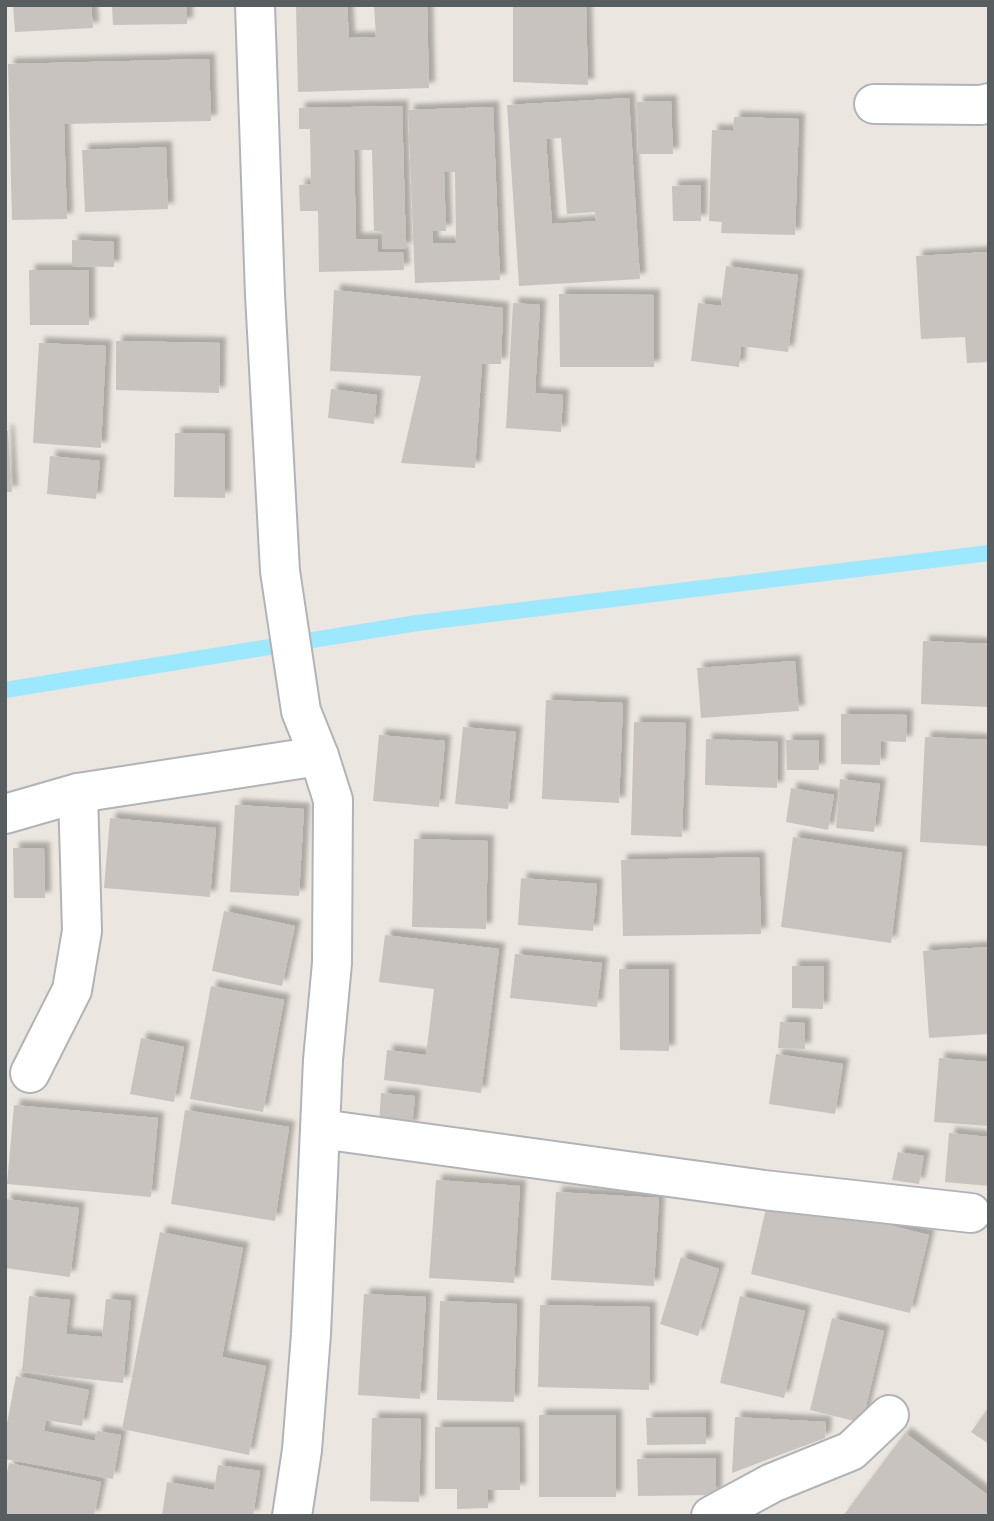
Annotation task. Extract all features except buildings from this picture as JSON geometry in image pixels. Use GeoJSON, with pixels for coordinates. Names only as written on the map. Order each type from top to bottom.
{"type":"FeatureCollection","features":[{"type":"Feature","properties":{"kind":"street"},"geometry":{"type":"LineString","coordinates":[[255,5],[265,295],[280,571],[301,712],[333,800],[332,962],[323,1060],[311,1334],[302,1450],[292,1516]]}},
{"type":"Feature","properties":{"kind":"street"},"geometry":{"type":"LineString","coordinates":[[874,104],[989,103]]}},
{"type":"Feature","properties":{"kind":"street"},"geometry":{"type":"LineString","coordinates":[[5,814],[78,793],[319,756]]}},
{"type":"Feature","properties":{"kind":"street"},"geometry":{"type":"LineString","coordinates":[[30,1073],[72,990],[82,931],[78,793]]}},
{"type":"Feature","properties":{"kind":"street"},"geometry":{"type":"LineString","coordinates":[[321,1129],[764,1189],[971,1213]]}},
{"type":"Feature","properties":{"kind":"street"},"geometry":{"type":"LineString","coordinates":[[712,1516],[772,1483],[851,1451],[889,1415]]}},
{"type":"Feature","properties":{"kind":"waterway"},"geometry":{"type":"LineString","coordinates":[[5,690],[417,623],[989,553]]}}]}
